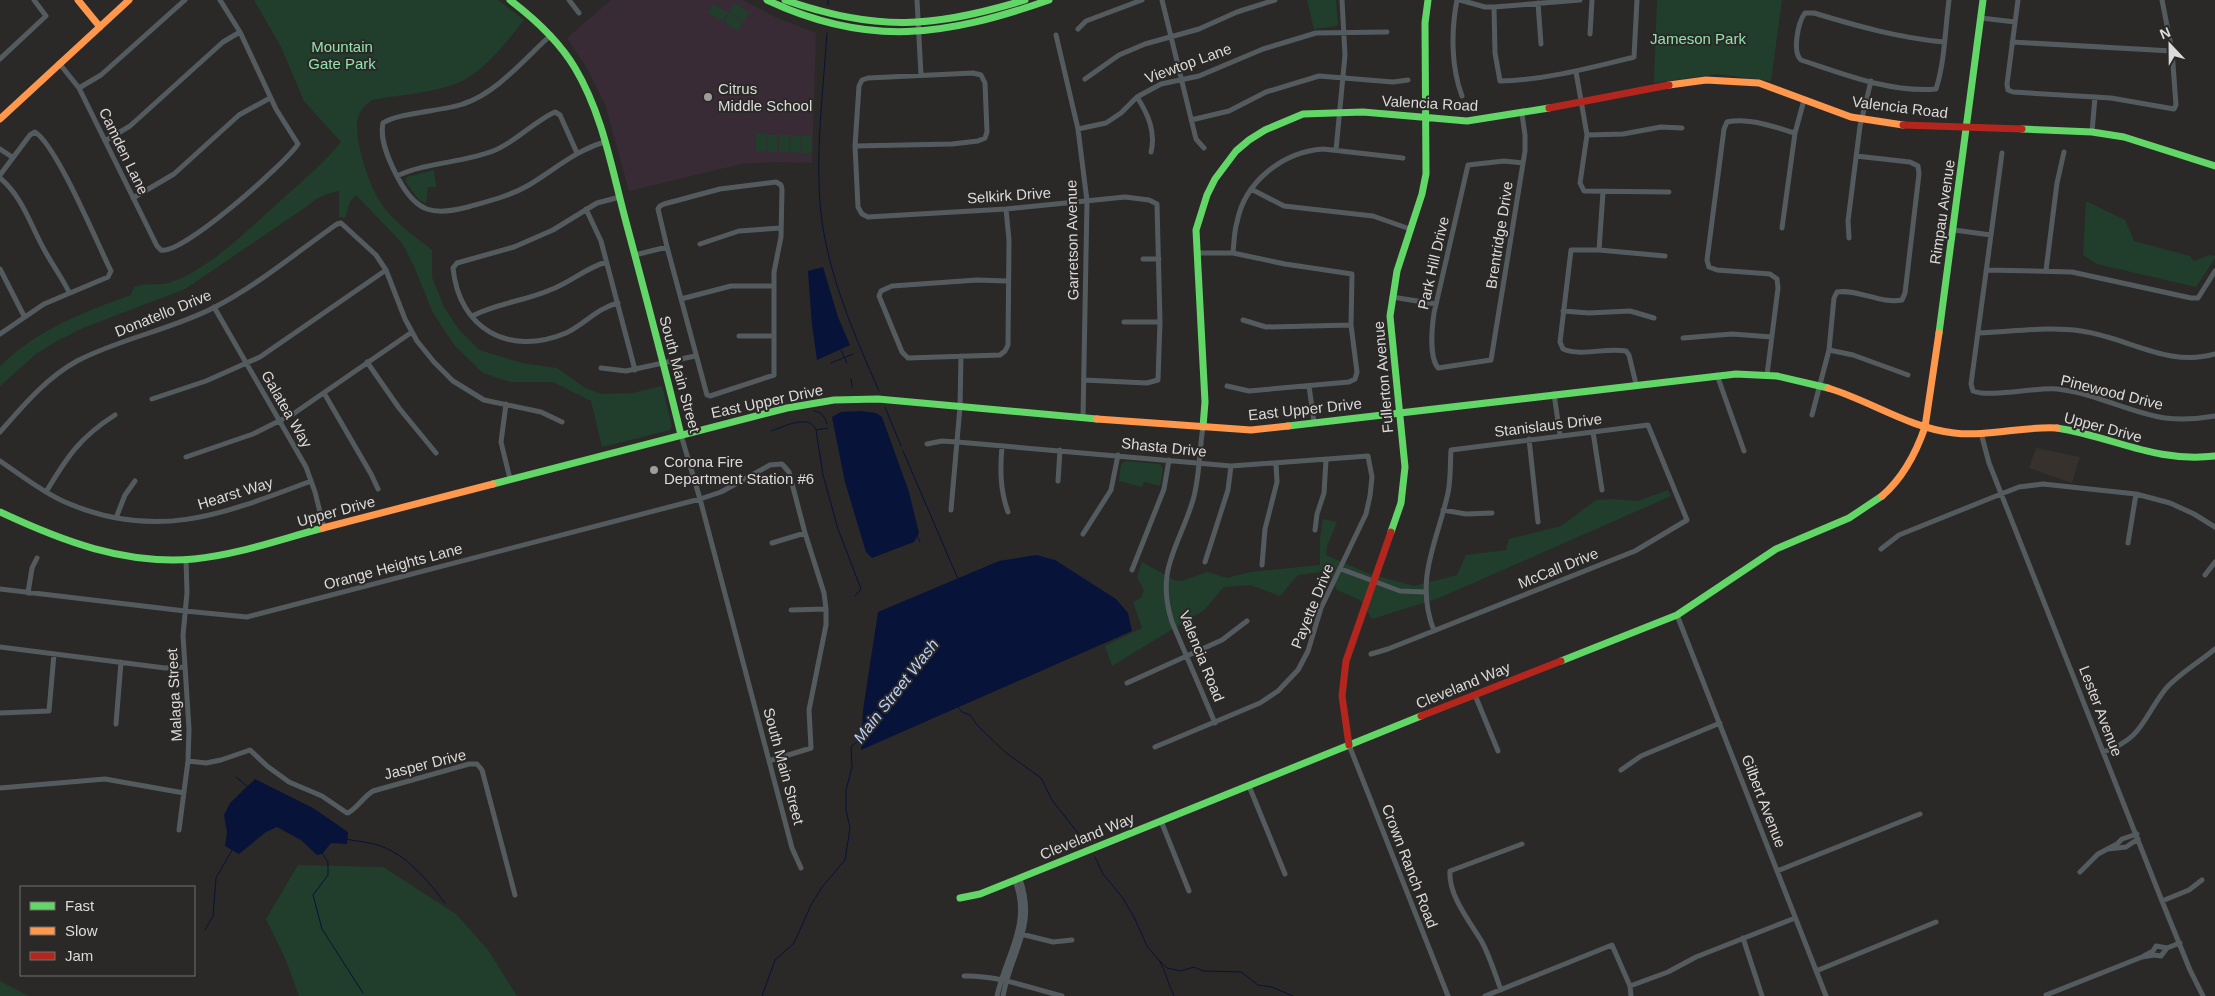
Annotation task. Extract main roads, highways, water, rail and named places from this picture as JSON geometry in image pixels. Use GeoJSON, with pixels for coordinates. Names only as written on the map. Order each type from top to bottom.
{"type":"FeatureCollection","features":[{"type":"Feature","properties":{"kind":"main road"},"geometry":{"type":"LineString","coordinates":[[78,0],[100,27]]}},
{"type":"Feature","properties":{"kind":"main road"},"geometry":{"type":"LineString","coordinates":[[0,119],[129,0]]}},
{"type":"Feature","properties":{"kind":"main road","name":"South Main Street"},"geometry":{"type":"LineString","coordinates":[[510,0],[551,35],[581,79],[595,108],[681,434]]}},
{"type":"Feature","properties":{"kind":"main road"},"geometry":{"type":"LineString","coordinates":[[767,0],[797,13],[832,24],[864,30],[972,24],[1049,0]]}},
{"type":"Feature","properties":{"kind":"main road"},"geometry":{"type":"LineString","coordinates":[[785,0],[823,14],[918,28],[970,17],[1025,0]]}},
{"type":"Feature","properties":{"kind":"main road","name":"Fullerton Avenue"},"geometry":{"type":"LineString","coordinates":[[1349,745],[1342,706],[1343,672],[1349,648],[1401,503],[1405,467],[1391,334],[1392,297],[1397,271],[1422,194],[1426,174],[1425,23],[1428,0]]}},
{"type":"Feature","properties":{"kind":"main road","name":"Rimpau Avenue"},"geometry":{"type":"LineString","coordinates":[[1925,427],[1954,230],[1983,0]]}},
{"type":"Feature","properties":{"kind":"main road","name":"Valencia Road"},"geometry":{"type":"LineString","coordinates":[[1203,427],[1205,402],[1196,230],[1201,208],[1213,180],[1230,157],[1251,138],[1272,126],[1302,114],[1340,112],[1466,121],[1522,114],[1695,80],[1727,78],[1751,81],[1779,88],[1804,100],[1861,119],[1909,125],[2092,132],[2131,139],[2168,149],[2215,166]]}},
{"type":"Feature","properties":{"kind":"main road","name":"East Upper Drive"},"geometry":{"type":"LineString","coordinates":[[681,434],[787,408],[834,400],[878,399],[1083,418],[1251,430],[1717,375],[1767,374],[1844,392],[1925,427]]}},
{"type":"Feature","properties":{"kind":"main road","name":"Upper Drive"},"geometry":{"type":"LineString","coordinates":[[1925,427],[1955,433],[1981,433],[2035,427],[2069,429],[2163,457],[2189,459],[2215,456]]}},
{"type":"Feature","properties":{"kind":"main road","name":"Cleveland Way"},"geometry":{"type":"LineString","coordinates":[[960,898],[980,894],[1017,880],[1349,745],[1678,615],[1708,597],[1781,546],[1866,510],[1883,496],[1906,470],[1921,443],[1925,427]]}},
{"type":"Feature","properties":{"kind":"main road","name":"Upper Drive"},"geometry":{"type":"LineString","coordinates":[[0,512],[61,540],[88,549],[125,557],[156,560],[186,559],[226,554],[681,434]]}},
{"type":"Feature","properties":{"kind":"water"},"geometry":{"type":"Polygon","coordinates":[[[823,267],[838,317],[850,345],[817,360],[808,271],[823,267]]]}},
{"type":"Feature","properties":{"kind":"water"},"geometry":{"type":"Polygon","coordinates":[[[861,411],[876,413],[882,417],[909,492],[919,533],[914,542],[872,558],[866,552],[845,482],[832,417],[841,412],[861,411]]]}},
{"type":"Feature","properties":{"kind":"water"},"geometry":{"type":"Polygon","coordinates":[[[1036,555],[1055,560],[1116,599],[1128,613],[1132,631],[861,750],[863,710],[878,612],[999,561],[1036,555]]]}},
{"type":"Feature","properties":{"kind":"water"},"geometry":{"type":"Polygon","coordinates":[[[255,779],[313,808],[348,832],[347,844],[331,843],[322,854],[317,855],[301,840],[277,827],[266,832],[239,854],[225,846],[227,832],[224,815],[230,803],[255,779]]]}},
{"type":"Feature","properties":{"kind":"waterway"},"geometry":{"type":"LineString","coordinates":[[828,0],[828,5]]}},
{"type":"Feature","properties":{"kind":"waterway"},"geometry":{"type":"LineString","coordinates":[[827,33],[819,151],[822,222],[831,266],[838,287],[879,391]]}},
{"type":"Feature","properties":{"kind":"waterway"},"geometry":{"type":"LineString","coordinates":[[841,350],[847,363]]}},
{"type":"Feature","properties":{"kind":"waterway"},"geometry":{"type":"LineString","coordinates":[[831,363],[853,354]]}},
{"type":"Feature","properties":{"kind":"waterway"},"geometry":{"type":"LineString","coordinates":[[851,379],[852,387]]}},
{"type":"Feature","properties":{"kind":"waterway"},"geometry":{"type":"LineString","coordinates":[[885,407],[901,446]]}},
{"type":"Feature","properties":{"kind":"waterway"},"geometry":{"type":"LineString","coordinates":[[814,411],[823,415],[827,424]]}},
{"type":"Feature","properties":{"kind":"waterway"},"geometry":{"type":"LineString","coordinates":[[771,431],[789,424],[802,422],[808,422],[816,430],[828,428]]}},
{"type":"Feature","properties":{"kind":"waterway"},"geometry":{"type":"LineString","coordinates":[[816,430],[823,475],[838,529],[861,589],[855,596]]}},
{"type":"Feature","properties":{"kind":"waterway"},"geometry":{"type":"LineString","coordinates":[[903,451],[958,579]]}},
{"type":"Feature","properties":{"kind":"waterway"},"geometry":{"type":"LineString","coordinates":[[917,536],[920,542]]}},
{"type":"Feature","properties":{"kind":"waterway"},"geometry":{"type":"LineString","coordinates":[[958,707],[962,712],[970,715],[978,726],[1005,752],[1041,778],[1052,800],[1085,842]]}},
{"type":"Feature","properties":{"kind":"waterway","name":"Main Street Wash"},"geometry":{"type":"LineString","coordinates":[[762,996],[775,960],[794,943],[812,903],[823,886],[845,860],[850,828],[846,810],[846,790],[852,767],[851,747],[862,737]]}},
{"type":"Feature","properties":{"kind":"waterway"},"geometry":{"type":"LineString","coordinates":[[236,777],[248,787]]}},
{"type":"Feature","properties":{"kind":"waterway"},"geometry":{"type":"LineString","coordinates":[[346,839],[366,842],[392,851],[412,865],[445,903]]}},
{"type":"Feature","properties":{"kind":"waterway"},"geometry":{"type":"LineString","coordinates":[[205,930],[213,916],[216,878],[232,850]]}},
{"type":"Feature","properties":{"kind":"waterway"},"geometry":{"type":"LineString","coordinates":[[322,853],[328,862],[328,875],[313,895],[322,929],[363,993]]}},
{"type":"Feature","properties":{"kind":"waterway"},"geometry":{"type":"LineString","coordinates":[[1095,857],[1103,874],[1122,897],[1134,917],[1147,946],[1167,968],[1181,971],[1194,967],[1203,971],[1241,972],[1258,985],[1272,987],[1293,996]]}},
{"type":"Feature","properties":{"kind":"waterway"},"geometry":{"type":"LineString","coordinates":[[1159,960],[1174,996]]}},
{"type":"Feature","properties":{"kind":"place","name":"Citrus Middle School"},"geometry":{"type":"Point","coordinates":[708,97]}},
{"type":"Feature","properties":{"kind":"place","name":"Corona Fire Department Station #6"},"geometry":{"type":"Point","coordinates":[654,470]}},
{"type":"Feature","properties":{"kind":"park label","name":"Jameson Park"},"geometry":{"type":"Point","coordinates":[1698,38]}},
{"type":"Feature","properties":{"kind":"park label","name":"Mountain Gate Park"},"geometry":{"type":"Point","coordinates":[342,54]}}]}
